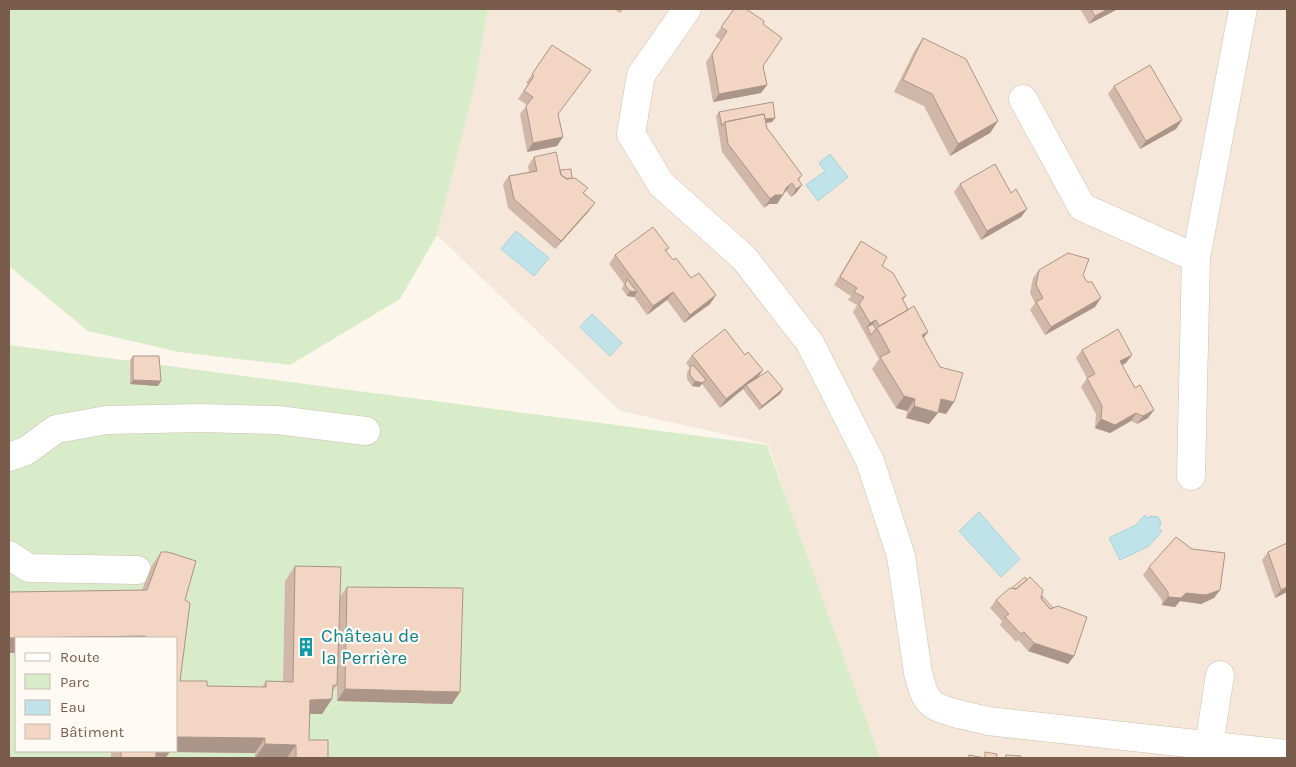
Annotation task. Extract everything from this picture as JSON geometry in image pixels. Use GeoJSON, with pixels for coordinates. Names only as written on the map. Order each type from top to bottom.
{"type":"FeatureCollection","features":[{"type":"Feature","properties":{"kind":"street"},"geometry":{"type":"LineString","coordinates":[[687,9],[641,74],[631,134],[661,184],[744,258],[810,343],[870,461],[901,556],[918,673],[923,691],[931,703],[950,711],[988,721],[1287,754]]}},
{"type":"Feature","properties":{"kind":"street"},"geometry":{"type":"LineString","coordinates":[[1191,476],[1196,258],[1243,9]]}},
{"type":"Feature","properties":{"kind":"street"},"geometry":{"type":"LineString","coordinates":[[1023,99],[1082,207],[1196,258]]}},
{"type":"Feature","properties":{"kind":"street"},"geometry":{"type":"LineString","coordinates":[[9,457],[26,451],[56,429],[106,420],[200,418],[277,420],[366,431]]}},
{"type":"Feature","properties":{"kind":"street"},"geometry":{"type":"LineString","coordinates":[[9,555],[29,568],[137,570]]}},
{"type":"Feature","properties":{"kind":"street"},"geometry":{"type":"LineString","coordinates":[[1209,745],[1220,675]]}},
{"type":"Feature","properties":{"kind":"shaded area"},"geometry":{"type":"Polygon","coordinates":[[[488,9],[1287,9],[1287,758],[875,758],[768,444],[620,411],[437,235],[474,89],[488,9]]]}},
{"type":"Feature","properties":{"kind":"green space"},"geometry":{"type":"Polygon","coordinates":[[[9,9],[488,9],[474,89],[437,235],[400,299],[290,365],[179,352],[88,331],[9,266],[9,9]]]}},
{"type":"Feature","properties":{"kind":"green space"},"geometry":{"type":"Polygon","coordinates":[[[9,345],[767,445],[880,758],[9,758],[9,345]]]}},
{"type":"Feature","properties":{"kind":"water"},"geometry":{"type":"Polygon","coordinates":[[[830,154],[848,177],[818,201],[806,185],[825,171],[819,163],[830,154]]]}},
{"type":"Feature","properties":{"kind":"water"},"geometry":{"type":"Polygon","coordinates":[[[516,231],[549,258],[534,276],[501,249],[516,231]]]}},
{"type":"Feature","properties":{"kind":"water"},"geometry":{"type":"Polygon","coordinates":[[[592,314],[622,343],[610,356],[580,327],[592,314]]]}},
{"type":"Feature","properties":{"kind":"water"},"geometry":{"type":"Polygon","coordinates":[[[979,512],[1020,559],[1001,577],[959,531],[979,512]]]}},
{"type":"Feature","properties":{"kind":"water"},"geometry":{"type":"Polygon","coordinates":[[[1145,515],[1148,518],[1151,516],[1158,517],[1161,523],[1159,528],[1162,531],[1149,546],[1120,560],[1109,538],[1136,525],[1145,515]]]}},
{"type":"Feature","properties":{"kind":"building"},"geometry":{"type":"Polygon","coordinates":[[[734,9],[746,9],[764,21],[763,24],[782,38],[763,66],[767,85],[719,94],[712,54],[727,31],[721,27],[734,9]]]}},
{"type":"Feature","properties":{"kind":"building"},"geometry":{"type":"Polygon","coordinates":[[[1091,9],[1108,9],[1095,16],[1091,9]]]}},
{"type":"Feature","properties":{"kind":"building"},"geometry":{"type":"Polygon","coordinates":[[[923,38],[966,59],[998,121],[958,144],[932,94],[903,80],[923,38]]]}},
{"type":"Feature","properties":{"kind":"building"},"geometry":{"type":"Polygon","coordinates":[[[552,45],[591,70],[558,114],[563,137],[533,143],[526,106],[533,97],[524,91],[534,76],[532,74],[552,45]]]}},
{"type":"Feature","properties":{"kind":"building"},"geometry":{"type":"Polygon","coordinates":[[[1150,65],[1182,120],[1146,141],[1114,86],[1150,65]]]}},
{"type":"Feature","properties":{"kind":"building"},"geometry":{"type":"Polygon","coordinates":[[[773,102],[775,118],[765,119],[764,114],[725,122],[722,126],[719,112],[773,102]]]}},
{"type":"Feature","properties":{"kind":"building"},"geometry":{"type":"Polygon","coordinates":[[[764,114],[767,128],[802,175],[798,179],[802,185],[796,189],[792,183],[786,188],[783,195],[775,195],[770,199],[728,144],[725,122],[764,114]]]}},
{"type":"Feature","properties":{"kind":"building"},"geometry":{"type":"Polygon","coordinates":[[[556,152],[561,175],[567,179],[575,178],[588,188],[583,193],[595,203],[561,241],[514,199],[509,176],[537,171],[534,157],[556,152]]]}},
{"type":"Feature","properties":{"kind":"building"},"geometry":{"type":"Polygon","coordinates":[[[995,164],[1011,193],[1016,189],[1027,209],[987,231],[960,184],[995,164]]]}},
{"type":"Feature","properties":{"kind":"building"},"geometry":{"type":"Polygon","coordinates":[[[571,169],[572,178],[567,179],[561,175],[560,170],[571,169]]]}},
{"type":"Feature","properties":{"kind":"building"},"geometry":{"type":"Polygon","coordinates":[[[653,227],[669,248],[665,250],[673,260],[676,258],[691,278],[699,273],[716,295],[690,315],[673,292],[653,306],[615,255],[653,227]]]}},
{"type":"Feature","properties":{"kind":"building"},"geometry":{"type":"Polygon","coordinates":[[[861,241],[887,257],[882,266],[893,273],[906,296],[902,298],[908,310],[879,326],[876,320],[870,323],[859,304],[864,297],[854,292],[857,288],[840,277],[861,241]]]}},
{"type":"Feature","properties":{"kind":"building"},"geometry":{"type":"Polygon","coordinates":[[[1068,253],[1089,259],[1083,275],[1087,282],[1092,282],[1101,298],[1051,327],[1036,302],[1043,298],[1036,285],[1039,270],[1068,253]]]}},
{"type":"Feature","properties":{"kind":"building"},"geometry":{"type":"Polygon","coordinates":[[[627,279],[637,292],[630,291],[625,285],[627,279]]]}},
{"type":"Feature","properties":{"kind":"building"},"geometry":{"type":"Polygon","coordinates":[[[914,306],[928,332],[922,335],[940,367],[963,373],[954,402],[941,399],[938,413],[914,406],[915,399],[904,396],[880,357],[890,352],[877,328],[914,306]]]}},
{"type":"Feature","properties":{"kind":"building"},"geometry":{"type":"Polygon","coordinates":[[[873,324],[876,329],[871,335],[867,327],[873,324]]]}},
{"type":"Feature","properties":{"kind":"building"},"geometry":{"type":"Polygon","coordinates":[[[725,329],[745,355],[748,352],[763,370],[726,399],[692,355],[725,329]]]}},
{"type":"Feature","properties":{"kind":"building"},"geometry":{"type":"Polygon","coordinates":[[[1118,329],[1132,355],[1120,361],[1135,388],[1140,385],[1154,410],[1143,416],[1136,413],[1115,425],[1101,419],[1102,406],[1087,378],[1095,374],[1082,350],[1118,329]]]}},
{"type":"Feature","properties":{"kind":"building"},"geometry":{"type":"Polygon","coordinates":[[[133,356],[159,356],[161,381],[133,380],[133,356]]]}},
{"type":"Feature","properties":{"kind":"building"},"geometry":{"type":"Polygon","coordinates":[[[693,365],[706,380],[702,383],[695,381],[690,375],[690,367],[693,365]]]}},
{"type":"Feature","properties":{"kind":"building"},"geometry":{"type":"Polygon","coordinates":[[[768,371],[783,389],[762,406],[746,385],[768,371]]]}},
{"type":"Feature","properties":{"kind":"building"},"geometry":{"type":"Polygon","coordinates":[[[1176,537],[1192,549],[1225,553],[1220,590],[1206,595],[1186,593],[1181,598],[1168,597],[1168,592],[1149,567],[1176,537]]]}},
{"type":"Feature","properties":{"kind":"building"},"geometry":{"type":"Polygon","coordinates":[[[1287,543],[1287,587],[1281,590],[1268,552],[1287,543]]]}},
{"type":"Feature","properties":{"kind":"building"},"geometry":{"type":"Polygon","coordinates":[[[161,552],[168,552],[196,561],[185,600],[190,603],[180,681],[207,681],[207,686],[266,687],[266,681],[293,682],[295,566],[341,567],[337,685],[333,685],[332,699],[310,700],[309,740],[328,740],[328,758],[296,758],[296,745],[265,744],[265,738],[178,737],[178,637],[9,638],[9,592],[147,590],[161,552]]]}},
{"type":"Feature","properties":{"kind":"building"},"geometry":{"type":"Polygon","coordinates":[[[1025,577],[1027,580],[1016,589],[1012,588],[1025,577]]]}},
{"type":"Feature","properties":{"kind":"building"},"geometry":{"type":"Polygon","coordinates":[[[1030,577],[1043,590],[1041,598],[1050,609],[1058,606],[1087,617],[1074,656],[1034,643],[1024,632],[1021,634],[1005,617],[1009,614],[996,600],[1010,588],[1016,589],[1030,577]]]}},
{"type":"Feature","properties":{"kind":"building"},"geometry":{"type":"Polygon","coordinates":[[[347,587],[463,588],[460,692],[345,689],[347,587]]]}},
{"type":"Feature","properties":{"kind":"building"},"geometry":{"type":"Polygon","coordinates":[[[1042,596],[1053,608],[1050,609],[1041,598],[1042,596]]]}},
{"type":"Feature","properties":{"kind":"building"},"geometry":{"type":"Polygon","coordinates":[[[121,752],[156,752],[156,758],[121,758],[121,752]]]}},
{"type":"Feature","properties":{"kind":"building"},"geometry":{"type":"Polygon","coordinates":[[[985,752],[997,754],[996,758],[985,758],[985,752]]]}},
{"type":"Feature","properties":{"kind":"building"},"geometry":{"type":"Polygon","coordinates":[[[969,755],[985,758],[968,758],[969,755]]]}},
{"type":"Feature","properties":{"kind":"building"},"geometry":{"type":"Polygon","coordinates":[[[1006,755],[1021,756],[1021,758],[1005,758],[1006,755]]]}},
{"type":"Feature","properties":{"kind":"place","name":"Château de la Perrière"},"geometry":{"type":"Point","coordinates":[306,647]}}]}
